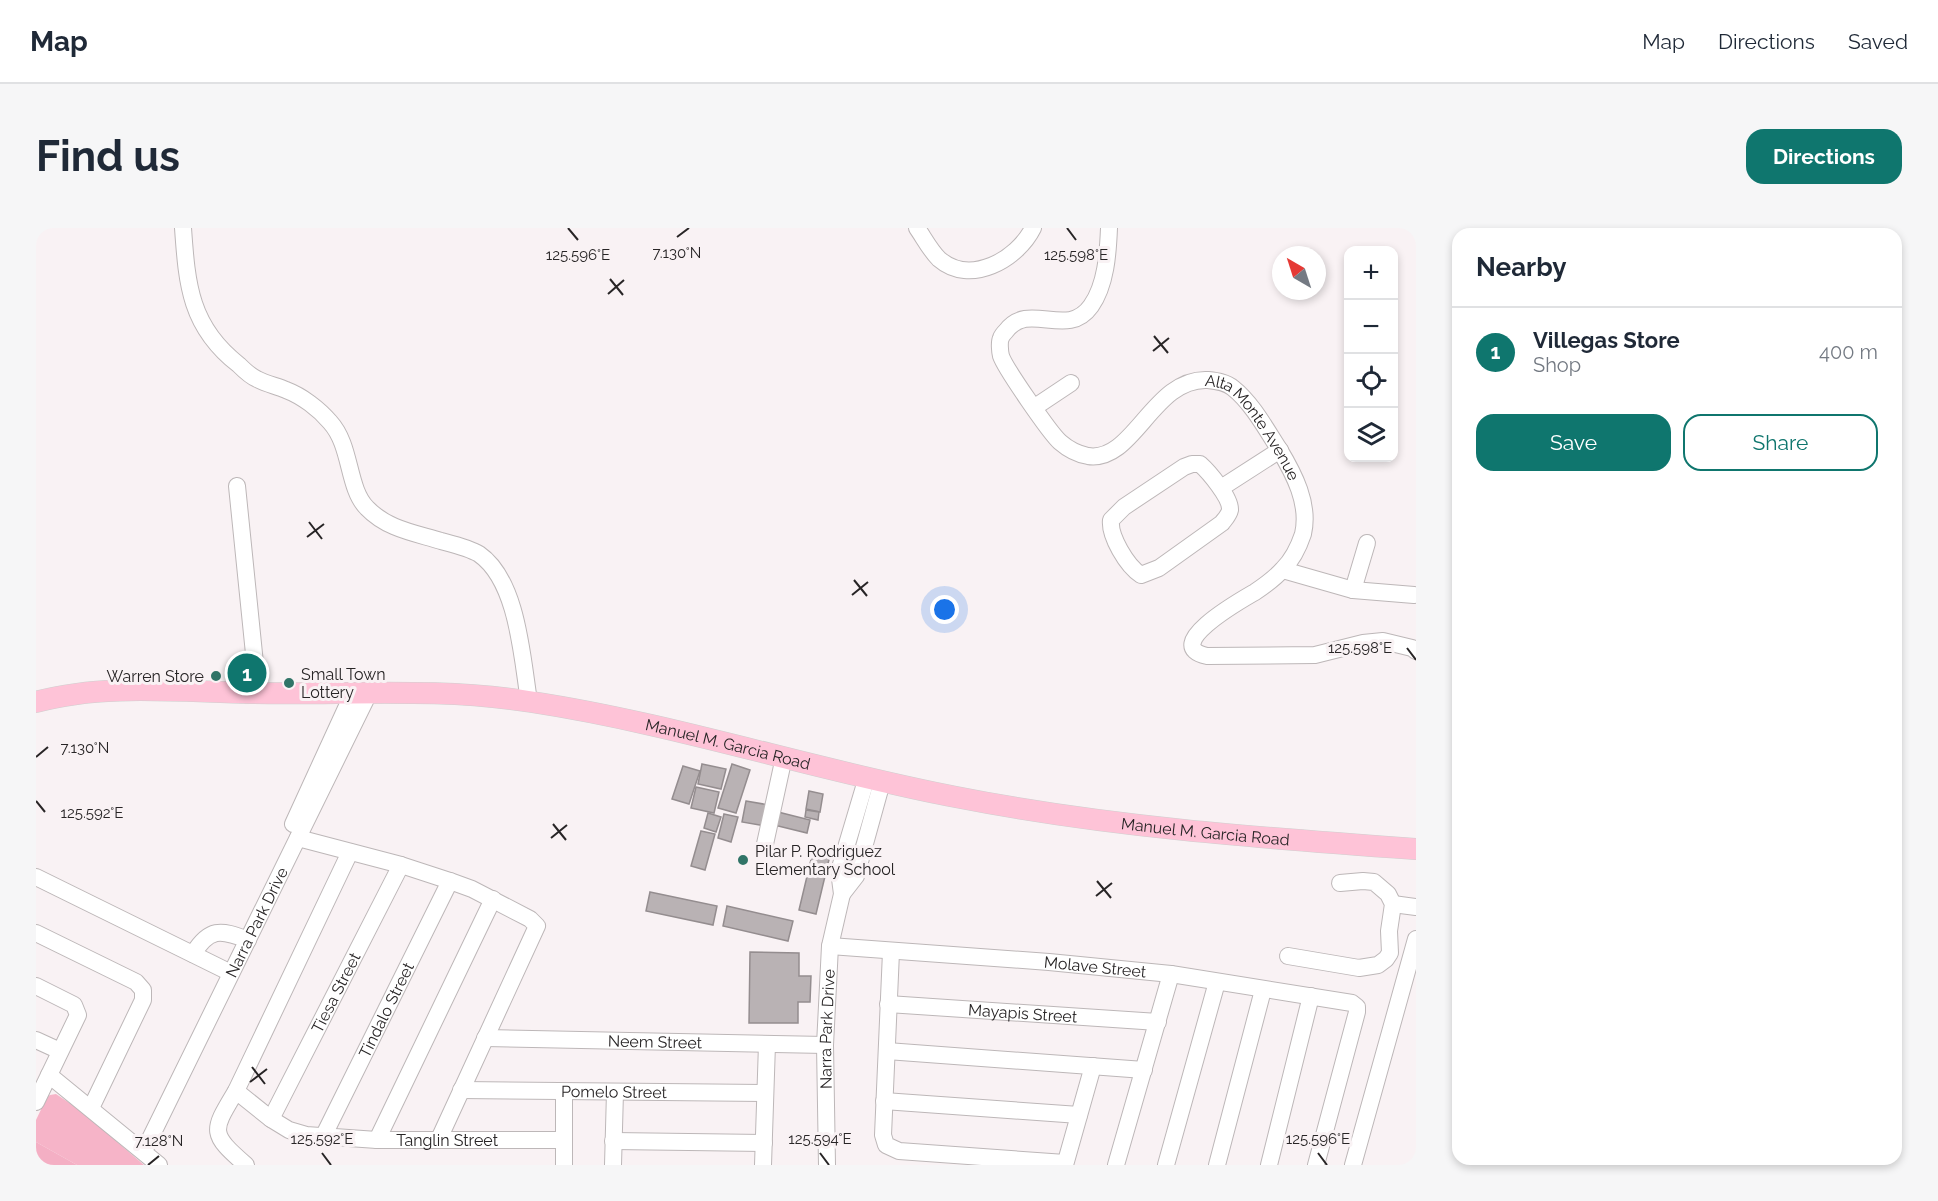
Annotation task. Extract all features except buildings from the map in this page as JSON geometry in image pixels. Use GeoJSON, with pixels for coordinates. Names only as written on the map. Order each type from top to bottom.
{"type":"FeatureCollection","features":[{"type":"Feature","properties":{"kind":"main road","name":"Manuel M. Garcia Road"},"geometry":{"type":"LineString","coordinates":[[36,702],[70,695],[136,691],[436,694],[529,701],[612,716],[874,780],[959,798],[1164,829],[1416,849]]}},
{"type":"Feature","properties":{"kind":"street"},"geometry":{"type":"LineString","coordinates":[[183,228],[187,276],[193,303],[207,332],[228,357],[256,379],[289,391],[330,421],[338,432],[350,462],[358,495],[366,507],[378,517],[407,533],[478,553],[494,569],[504,586],[517,630],[529,701]]}},
{"type":"Feature","properties":{"kind":"street"},"geometry":{"type":"LineString","coordinates":[[917,228],[939,258],[959,270],[973,271],[986,268],[1002,260],[1020,246],[1033,228]]}},
{"type":"Feature","properties":{"kind":"street","name":"Alta Monte Avenue"},"geometry":{"type":"LineString","coordinates":[[1109,228],[1105,269],[1098,293],[1090,308],[1071,321],[1021,319],[1011,324],[1001,339],[1001,355],[1058,441],[1074,452],[1102,457],[1122,443],[1167,395],[1185,384],[1199,380],[1219,381],[1232,387],[1246,400],[1280,450],[1297,481],[1305,516],[1302,534],[1294,554],[1283,570],[1203,626],[1193,640],[1193,647],[1207,656],[1315,655],[1363,643],[1383,641],[1416,651]]}},
{"type":"Feature","properties":{"kind":"street"},"geometry":{"type":"LineString","coordinates":[[1035,407],[1071,383]]}},
{"type":"Feature","properties":{"kind":"street"},"geometry":{"type":"LineString","coordinates":[[1221,488],[1280,450]]}},
{"type":"Feature","properties":{"kind":"street"},"geometry":{"type":"LineString","coordinates":[[1192,464],[1204,468],[1221,488],[1230,508],[1229,514],[1222,523],[1150,573],[1141,575],[1135,571],[1110,530],[1111,520],[1116,513],[1184,467],[1192,464]]}},
{"type":"Feature","properties":{"kind":"street"},"geometry":{"type":"LineString","coordinates":[[237,486],[258,693]]}},
{"type":"Feature","properties":{"kind":"street"},"geometry":{"type":"LineString","coordinates":[[1353,590],[1367,543]]}},
{"type":"Feature","properties":{"kind":"street"},"geometry":{"type":"LineString","coordinates":[[1283,570],[1353,590],[1414,595]]}},
{"type":"Feature","properties":{"kind":"street","name":"Narra Park Drive"},"geometry":{"type":"LineString","coordinates":[[244,938],[298,838],[361,693]]}},
{"type":"Feature","properties":{"kind":"street","name":"Narra Park Drive"},"geometry":{"type":"LineString","coordinates":[[141,1149],[361,693]]}},
{"type":"Feature","properties":{"kind":"street"},"geometry":{"type":"LineString","coordinates":[[765,844],[784,758]]}},
{"type":"Feature","properties":{"kind":"street","name":"Narra Park Drive"},"geometry":{"type":"LineString","coordinates":[[827,1165],[825,1045],[830,946],[843,894],[856,876],[874,780]]}},
{"type":"Feature","properties":{"kind":"street"},"geometry":{"type":"LineString","coordinates":[[298,838],[450,881],[494,899],[530,919],[537,926],[439,1139]]}},
{"type":"Feature","properties":{"kind":"street"},"geometry":{"type":"LineString","coordinates":[[246,1165],[222,1142],[218,1132],[218,1120],[236,1091],[350,852]]}},
{"type":"Feature","properties":{"kind":"street","name":"Tiesa Street"},"geometry":{"type":"LineString","coordinates":[[271,1119],[401,866]]}},
{"type":"Feature","properties":{"kind":"street"},"geometry":{"type":"LineString","coordinates":[[36,877],[228,971]]}},
{"type":"Feature","properties":{"kind":"street"},"geometry":{"type":"LineString","coordinates":[[1288,956],[1359,968],[1378,964],[1386,959],[1390,953],[1389,931],[1393,904],[1381,886],[1374,882],[1363,880],[1340,883]]}},
{"type":"Feature","properties":{"kind":"street","name":"Tindalo Street"},"geometry":{"type":"LineString","coordinates":[[323,1137],[450,881]]}},
{"type":"Feature","properties":{"kind":"street"},"geometry":{"type":"LineString","coordinates":[[377,1140],[494,899]]}},
{"type":"Feature","properties":{"kind":"street"},"geometry":{"type":"LineString","coordinates":[[1393,904],[1416,907]]}},
{"type":"Feature","properties":{"kind":"street"},"geometry":{"type":"LineString","coordinates":[[36,933],[136,982],[143,990],[143,1000],[91,1108]]}},
{"type":"Feature","properties":{"kind":"street"},"geometry":{"type":"LineString","coordinates":[[193,954],[204,938],[215,933],[244,938]]}},
{"type":"Feature","properties":{"kind":"street"},"geometry":{"type":"LineString","coordinates":[[1353,1165],[1416,939]]}},
{"type":"Feature","properties":{"kind":"street","name":"Molave Street"},"geometry":{"type":"LineString","coordinates":[[830,946],[1050,962],[1171,974],[1352,1003],[1357,1007],[1357,1012],[1316,1165]]}},
{"type":"Feature","properties":{"kind":"street"},"geometry":{"type":"LineString","coordinates":[[891,952],[883,1135],[888,1147],[899,1151],[1065,1164],[1093,1066]]}},
{"type":"Feature","properties":{"kind":"street"},"geometry":{"type":"LineString","coordinates":[[1116,1165],[1171,974]]}},
{"type":"Feature","properties":{"kind":"street"},"geometry":{"type":"LineString","coordinates":[[1166,1165],[1217,982]]}},
{"type":"Feature","properties":{"kind":"street"},"geometry":{"type":"LineString","coordinates":[[36,986],[71,1003],[78,1015],[37,1098]]}},
{"type":"Feature","properties":{"kind":"street"},"geometry":{"type":"LineString","coordinates":[[1217,1165],[1263,990]]}},
{"type":"Feature","properties":{"kind":"street"},"geometry":{"type":"LineString","coordinates":[[1269,1165],[1311,996]]}},
{"type":"Feature","properties":{"kind":"street","name":"Mayapis Street"},"geometry":{"type":"LineString","coordinates":[[888,1004],[1158,1022]]}},
{"type":"Feature","properties":{"kind":"street","name":"Neem Street"},"geometry":{"type":"LineString","coordinates":[[485,1038],[825,1045]]}},
{"type":"Feature","properties":{"kind":"street"},"geometry":{"type":"LineString","coordinates":[[36,1040],[60,1051]]}},
{"type":"Feature","properties":{"kind":"street"},"geometry":{"type":"LineString","coordinates":[[763,1165],[767,1044]]}},
{"type":"Feature","properties":{"kind":"street"},"geometry":{"type":"LineString","coordinates":[[886,1051],[1144,1070]]}},
{"type":"Feature","properties":{"kind":"street"},"geometry":{"type":"LineString","coordinates":[[49,1075],[159,1165]]}},
{"type":"Feature","properties":{"kind":"street","name":"Pomelo Street"},"geometry":{"type":"LineString","coordinates":[[461,1090],[765,1093]]}},
{"type":"Feature","properties":{"kind":"street","name":"Tanglin Street"},"geometry":{"type":"LineString","coordinates":[[236,1091],[271,1119],[289,1130],[323,1137],[377,1140],[564,1140]]}},
{"type":"Feature","properties":{"kind":"street"},"geometry":{"type":"LineString","coordinates":[[564,1092],[564,1165]]}},
{"type":"Feature","properties":{"kind":"street"},"geometry":{"type":"LineString","coordinates":[[613,1165],[615,1092]]}},
{"type":"Feature","properties":{"kind":"street"},"geometry":{"type":"LineString","coordinates":[[884,1101],[1079,1115]]}},
{"type":"Feature","properties":{"kind":"street"},"geometry":{"type":"LineString","coordinates":[[613,1141],[764,1143]]}},
{"type":"Feature","properties":{"kind":"shaded area"},"geometry":{"type":"Polygon","coordinates":[[[56,1094],[80,1110],[144,1165],[77,1165],[36,1142],[36,1120],[47,1097],[56,1094]]]}},
{"type":"Feature","properties":{"kind":"shaded area"},"geometry":{"type":"Polygon","coordinates":[[[36,1142],[77,1165],[36,1165],[36,1142]]]}},
{"type":"Feature","properties":{"kind":"place","name":"Villegas Store"},"geometry":{"type":"Point","coordinates":[247,673]}},
{"type":"Feature","properties":{"kind":"place","name":"Warren Store"},"geometry":{"type":"Point","coordinates":[216,676]}},
{"type":"Feature","properties":{"kind":"place","name":"Small Town Lottery"},"geometry":{"type":"Point","coordinates":[289,683]}},
{"type":"Feature","properties":{"kind":"place","name":"Pilar P. Rodriguez Elementary School"},"geometry":{"type":"Point","coordinates":[743,860]}}]}
